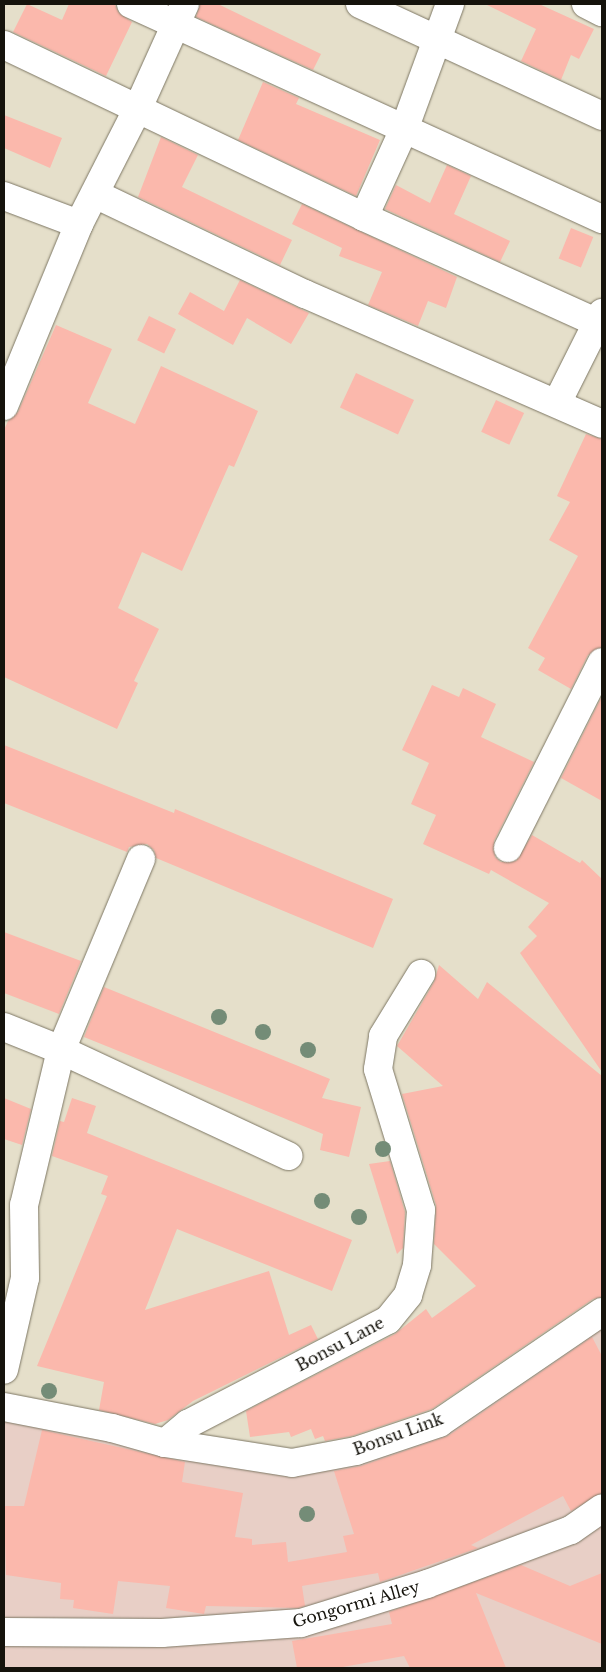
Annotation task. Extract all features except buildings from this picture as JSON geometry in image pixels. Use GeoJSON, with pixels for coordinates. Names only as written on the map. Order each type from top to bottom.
{"type":"FeatureCollection","features":[{"type":"Feature","properties":{"kind":"street"},"geometry":{"type":"LineString","coordinates":[[131,4],[180,14],[405,127],[602,219]]}},
{"type":"Feature","properties":{"kind":"street"},"geometry":{"type":"LineString","coordinates":[[360,4],[602,116]]}},
{"type":"Feature","properties":{"kind":"street"},"geometry":{"type":"LineString","coordinates":[[364,217],[405,127],[450,4]]}},
{"type":"Feature","properties":{"kind":"street"},"geometry":{"type":"LineString","coordinates":[[586,4],[602,12]]}},
{"type":"Feature","properties":{"kind":"street"},"geometry":{"type":"LineString","coordinates":[[4,406],[78,224],[138,108],[180,14]]}},
{"type":"Feature","properties":{"kind":"street"},"geometry":{"type":"LineString","coordinates":[[4,45],[364,217],[601,320],[557,403]]}},
{"type":"Feature","properties":{"kind":"street"},"geometry":{"type":"LineString","coordinates":[[95,194],[305,294],[602,424]]}},
{"type":"Feature","properties":{"kind":"street"},"geometry":{"type":"LineString","coordinates":[[4,196],[78,224]]}},
{"type":"Feature","properties":{"kind":"street"},"geometry":{"type":"LineString","coordinates":[[508,848],[602,662]]}},
{"type":"Feature","properties":{"kind":"street"},"geometry":{"type":"LineString","coordinates":[[6,1353],[24,1278],[14,1201],[61,1050],[141,859]]}},
{"type":"Feature","properties":{"kind":"street","name":"Bonsu Lane"},"geometry":{"type":"LineString","coordinates":[[165,1443],[188,1424],[388,1320],[408,1295],[417,1265],[421,1210],[378,1069],[383,1036],[421,974]]}},
{"type":"Feature","properties":{"kind":"street"},"geometry":{"type":"LineString","coordinates":[[4,1027],[61,1050],[288,1156]]}},
{"type":"Feature","properties":{"kind":"street","name":"Bonsu Link"},"geometry":{"type":"LineString","coordinates":[[165,1443],[292,1463],[356,1451],[439,1422],[600,1319]]}},
{"type":"Feature","properties":{"kind":"street"},"geometry":{"type":"LineString","coordinates":[[4,1407],[112,1428],[165,1443]]}},
{"type":"Feature","properties":{"kind":"street","name":"Gongormi Alley"},"geometry":{"type":"LineString","coordinates":[[4,1632],[162,1633],[301,1623],[427,1584],[571,1530],[602,1508]]}},
{"type":"Feature","properties":{"kind":"shaded area"},"geometry":{"type":"Polygon","coordinates":[[[602,1327],[602,1668],[4,1668],[4,1399],[292,1453],[454,1416],[602,1327]]]}}]}
